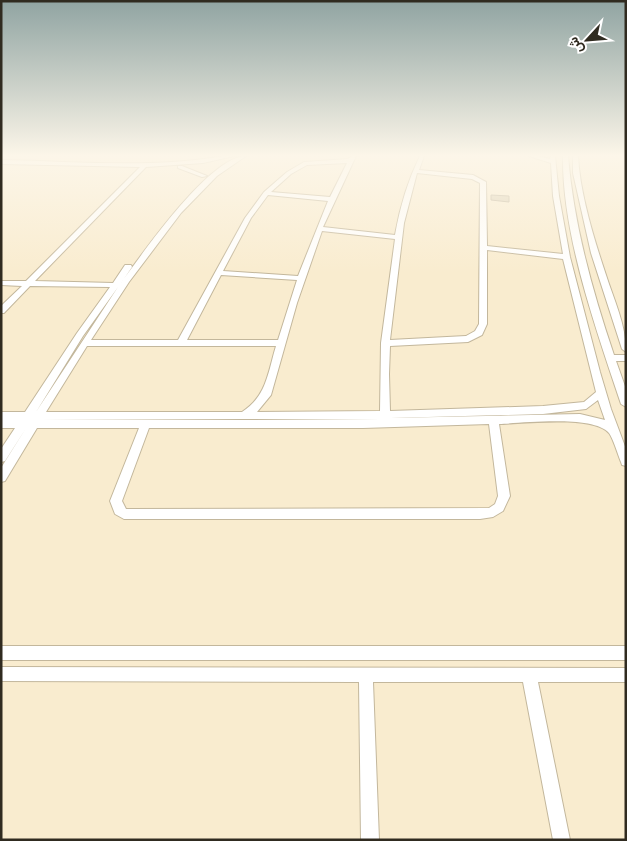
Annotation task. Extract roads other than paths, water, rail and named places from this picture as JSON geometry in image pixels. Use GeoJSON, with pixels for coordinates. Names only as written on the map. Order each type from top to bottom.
{"type":"FeatureCollection","features":[{"type":"Feature","properties":{"kind":"street"},"geometry":{"type":"LineString","coordinates":[[1,311],[115,195]]}},
{"type":"Feature","properties":{"kind":"street"},"geometry":{"type":"LineString","coordinates":[[1,478],[31,420],[117,287],[173,210],[186,195]]}},
{"type":"Feature","properties":{"kind":"street"},"geometry":{"type":"LineString","coordinates":[[1,458],[31,420],[85,343],[117,287],[193,195]]}},
{"type":"Feature","properties":{"kind":"street"},"geometry":{"type":"LineString","coordinates":[[181,343],[248,218],[264,195]]}},
{"type":"Feature","properties":{"kind":"street"},"geometry":{"type":"LineString","coordinates":[[291,195],[332,199]]}},
{"type":"Feature","properties":{"kind":"street"},"geometry":{"type":"LineString","coordinates":[[242,416],[257,407],[266,395],[301,278],[334,195]]}},
{"type":"Feature","properties":{"kind":"street"},"geometry":{"type":"LineString","coordinates":[[386,420],[385,343],[398,237],[408,195]]}},
{"type":"Feature","properties":{"kind":"street"},"geometry":{"type":"LineString","coordinates":[[385,343],[463,339],[479,334],[483,324],[483,195]]}},
{"type":"Feature","properties":{"kind":"street"},"geometry":{"type":"LineString","coordinates":[[557,195],[566,257],[600,394],[611,430],[626,462]]}},
{"type":"Feature","properties":{"kind":"street"},"geometry":{"type":"LineString","coordinates":[[569,195],[570,211],[584,270],[610,358],[626,404]]}},
{"type":"Feature","properties":{"kind":"street"},"geometry":{"type":"LineString","coordinates":[[581,195],[595,253],[625,347],[606,344]]}},
{"type":"Feature","properties":{"kind":"street"},"geometry":{"type":"LineString","coordinates":[[558,210],[570,211]]}},
{"type":"Feature","properties":{"kind":"street"},"geometry":{"type":"LineString","coordinates":[[320,229],[398,237]]}},
{"type":"Feature","properties":{"kind":"street"},"geometry":{"type":"LineString","coordinates":[[484,248],[566,257]]}},
{"type":"Feature","properties":{"kind":"street"},"geometry":{"type":"LineString","coordinates":[[219,272],[301,278]]}},
{"type":"Feature","properties":{"kind":"street"},"geometry":{"type":"LineString","coordinates":[[1,283],[26,286]]}},
{"type":"Feature","properties":{"kind":"street"},"geometry":{"type":"LineString","coordinates":[[1,288],[26,286],[117,287]]}},
{"type":"Feature","properties":{"kind":"street"},"geometry":{"type":"LineString","coordinates":[[85,343],[281,343]]}},
{"type":"Feature","properties":{"kind":"street"},"geometry":{"type":"LineString","coordinates":[[610,358],[626,358]]}},
{"type":"Feature","properties":{"kind":"street"},"geometry":{"type":"LineString","coordinates":[[1,424],[31,420],[242,416],[386,420],[575,408],[586,405],[600,394]]}},
{"type":"Feature","properties":{"kind":"street"},"geometry":{"type":"LineString","coordinates":[[266,395],[267,406],[274,416]]}},
{"type":"Feature","properties":{"kind":"street"},"geometry":{"type":"LineString","coordinates":[[1,416],[31,420],[145,424],[386,420],[494,421],[580,418],[597,421],[611,430]]}},
{"type":"Feature","properties":{"kind":"street"},"geometry":{"type":"LineString","coordinates":[[145,424],[116,501],[119,511],[124,514],[480,514],[498,510],[503,504],[504,496],[494,421]]}},
{"type":"Feature","properties":{"kind":"street"},"geometry":{"type":"LineString","coordinates":[[1,653],[626,653]]}},
{"type":"Feature","properties":{"kind":"street"},"geometry":{"type":"LineString","coordinates":[[1,674],[626,675]]}},
{"type":"Feature","properties":{"kind":"street"},"geometry":{"type":"LineString","coordinates":[[366,675],[370,840]]}},
{"type":"Feature","properties":{"kind":"street"},"geometry":{"type":"LineString","coordinates":[[529,675],[562,840]]}}]}
